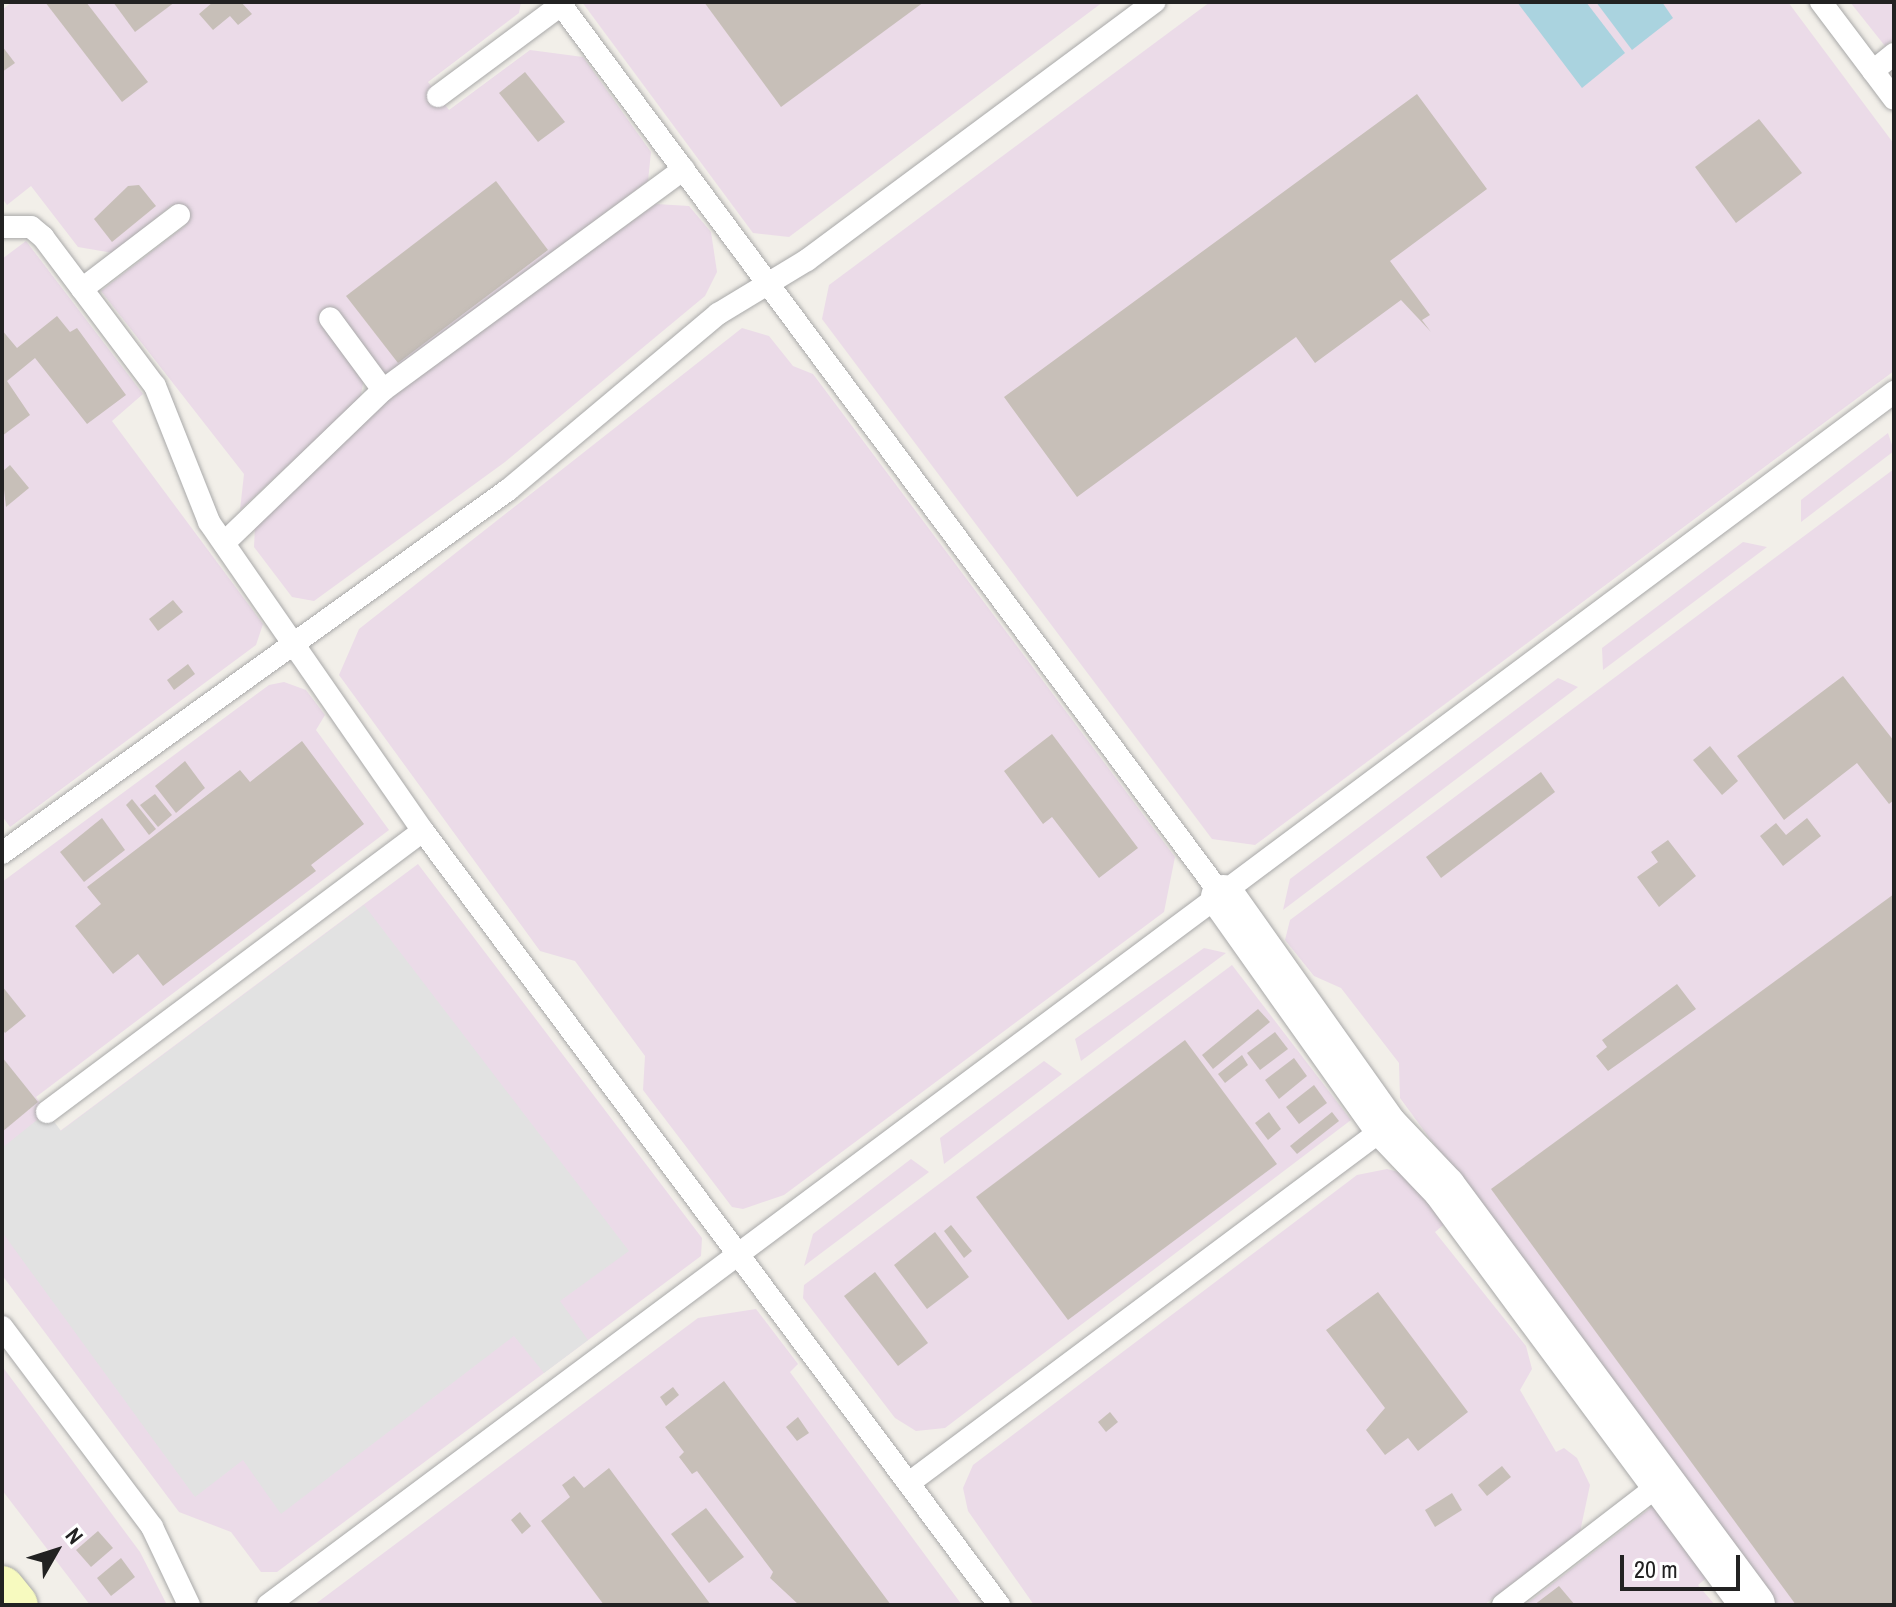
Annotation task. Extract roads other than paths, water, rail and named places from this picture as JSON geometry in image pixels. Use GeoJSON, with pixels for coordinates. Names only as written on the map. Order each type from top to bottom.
{"type":"FeatureCollection","features":[{"type":"Feature","properties":{"kind":"main road"},"geometry":{"type":"LineString","coordinates":[[2,1588],[16,1605]]}},
{"type":"Feature","properties":{"kind":"street"},"geometry":{"type":"LineString","coordinates":[[1223,897],[1386,1127],[1444,1188],[1605,1413],[1664,1481],[1753,1605]]}},
{"type":"Feature","properties":{"kind":"lane"},"geometry":{"type":"LineString","coordinates":[[2,853],[508,490],[718,314],[768,283],[1155,2]]}},
{"type":"Feature","properties":{"kind":"lane"},"geometry":{"type":"LineString","coordinates":[[1821,2],[1894,99]]}},
{"type":"Feature","properties":{"kind":"lane"},"geometry":{"type":"LineString","coordinates":[[438,96],[560,4],[1223,897]]}},
{"type":"Feature","properties":{"kind":"lane"},"geometry":{"type":"LineString","coordinates":[[1873,71],[1894,54]]}},
{"type":"Feature","properties":{"kind":"lane"},"geometry":{"type":"LineString","coordinates":[[224,543],[383,390],[684,169]]}},
{"type":"Feature","properties":{"kind":"lane"},"geometry":{"type":"LineString","coordinates":[[82,289],[179,215]]}},
{"type":"Feature","properties":{"kind":"lane"},"geometry":{"type":"LineString","coordinates":[[2,227],[31,227],[155,386],[209,522],[297,640],[423,831],[999,1605]]}},
{"type":"Feature","properties":{"kind":"lane"},"geometry":{"type":"LineString","coordinates":[[330,318],[383,390]]}},
{"type":"Feature","properties":{"kind":"lane"},"geometry":{"type":"LineString","coordinates":[[268,1605],[1223,897],[1894,392]]}},
{"type":"Feature","properties":{"kind":"lane"},"geometry":{"type":"LineString","coordinates":[[47,1112],[423,831]]}},
{"type":"Feature","properties":{"kind":"lane"},"geometry":{"type":"LineString","coordinates":[[909,1483],[1386,1127]]}},
{"type":"Feature","properties":{"kind":"lane"},"geometry":{"type":"LineString","coordinates":[[2,1327],[152,1527],[189,1605]]}},
{"type":"Feature","properties":{"kind":"lane"},"geometry":{"type":"LineString","coordinates":[[1503,1605],[1664,1481]]}},
{"type":"Feature","properties":{"kind":"water"},"geometry":{"type":"Polygon","coordinates":[[[1517,2],[1586,2],[1625,53],[1582,88],[1517,2]]]}},
{"type":"Feature","properties":{"kind":"water"},"geometry":{"type":"Polygon","coordinates":[[[1596,2],[1662,2],[1673,18],[1632,50],[1596,2]]]}}]}
